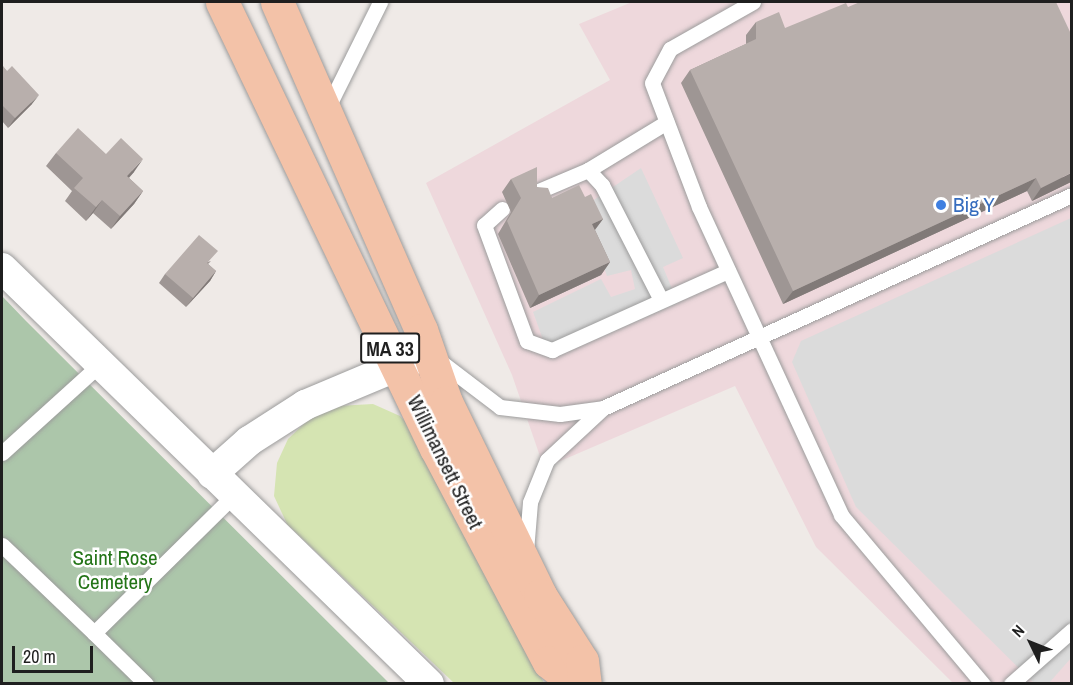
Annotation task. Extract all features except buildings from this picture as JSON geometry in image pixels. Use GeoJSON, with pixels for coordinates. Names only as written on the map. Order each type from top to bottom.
{"type":"FeatureCollection","features":[{"type":"Feature","properties":{"kind":"main road","name":"Willimansett Street"},"geometry":{"type":"LineString","coordinates":[[222,2],[398,366],[549,662],[576,684]]}},
{"type":"Feature","properties":{"kind":"main road","name":"Willimansett Street"},"geometry":{"type":"LineString","coordinates":[[277,2],[429,353],[464,442],[525,557],[540,595],[582,661],[585,684]]}},
{"type":"Feature","properties":{"kind":"street"},"geometry":{"type":"LineString","coordinates":[[2,268],[429,684]]}},
{"type":"Feature","properties":{"kind":"street"},"geometry":{"type":"LineString","coordinates":[[212,474],[249,441],[305,405],[429,353]]}},
{"type":"Feature","properties":{"kind":"lane"},"geometry":{"type":"LineString","coordinates":[[326,111],[380,2]]}},
{"type":"Feature","properties":{"kind":"lane"},"geometry":{"type":"LineString","coordinates":[[753,2],[670,49],[652,83],[759,342],[841,515],[983,684]]}},
{"type":"Feature","properties":{"kind":"lane"},"geometry":{"type":"LineString","coordinates":[[534,193],[588,170],[667,122]]}},
{"type":"Feature","properties":{"kind":"lane"},"geometry":{"type":"LineString","coordinates":[[588,170],[602,185],[661,300]]}},
{"type":"Feature","properties":{"kind":"lane"},"geometry":{"type":"LineString","coordinates":[[429,353],[500,407],[560,414],[603,408],[759,342],[1071,195]]}},
{"type":"Feature","properties":{"kind":"lane"},"geometry":{"type":"LineString","coordinates":[[502,209],[483,225],[527,341],[552,350],[728,271]]}},
{"type":"Feature","properties":{"kind":"lane"},"geometry":{"type":"LineString","coordinates":[[2,453],[99,365]]}},
{"type":"Feature","properties":{"kind":"lane"},"geometry":{"type":"LineString","coordinates":[[525,557],[536,482],[568,436],[603,408]]}},
{"type":"Feature","properties":{"kind":"lane"},"geometry":{"type":"LineString","coordinates":[[94,633],[234,495]]}},
{"type":"Feature","properties":{"kind":"lane"},"geometry":{"type":"LineString","coordinates":[[2,545],[146,684]]}},
{"type":"Feature","properties":{"kind":"lane"},"geometry":{"type":"LineString","coordinates":[[1011,684],[1071,630]]}},
{"type":"Feature","properties":{"kind":"shaded area"},"geometry":{"type":"Polygon","coordinates":[[[632,2],[1071,2],[1070,684],[953,683],[816,547],[735,386],[544,468],[512,375],[426,183],[610,80],[579,24],[632,2]]]}},
{"type":"Feature","properties":{"kind":"shaded area"},"geometry":{"type":"Polygon","coordinates":[[[641,168],[683,258],[663,267],[678,303],[550,359],[533,312],[601,279],[611,297],[635,289],[631,270],[607,276],[582,208],[641,168]]]}},
{"type":"Feature","properties":{"kind":"shaded area"},"geometry":{"type":"Polygon","coordinates":[[[1071,218],[1072,657],[1049,683],[1034,683],[856,507],[792,362],[801,341],[1071,218]]]}},
{"type":"Feature","properties":{"kind":"green space","name":"Saint Rose Cemetery"},"geometry":{"type":"Polygon","coordinates":[[[2,296],[26,321],[389,683],[2,683],[2,296]]]}},
{"type":"Feature","properties":{"kind":"green space"},"geometry":{"type":"Polygon","coordinates":[[[373,404],[400,416],[421,438],[544,683],[454,683],[287,524],[274,496],[277,463],[288,439],[309,419],[337,406],[373,404]]]}},
{"type":"Feature","properties":{"kind":"place","name":"Big Y"},"geometry":{"type":"Point","coordinates":[941,205]}}]}
